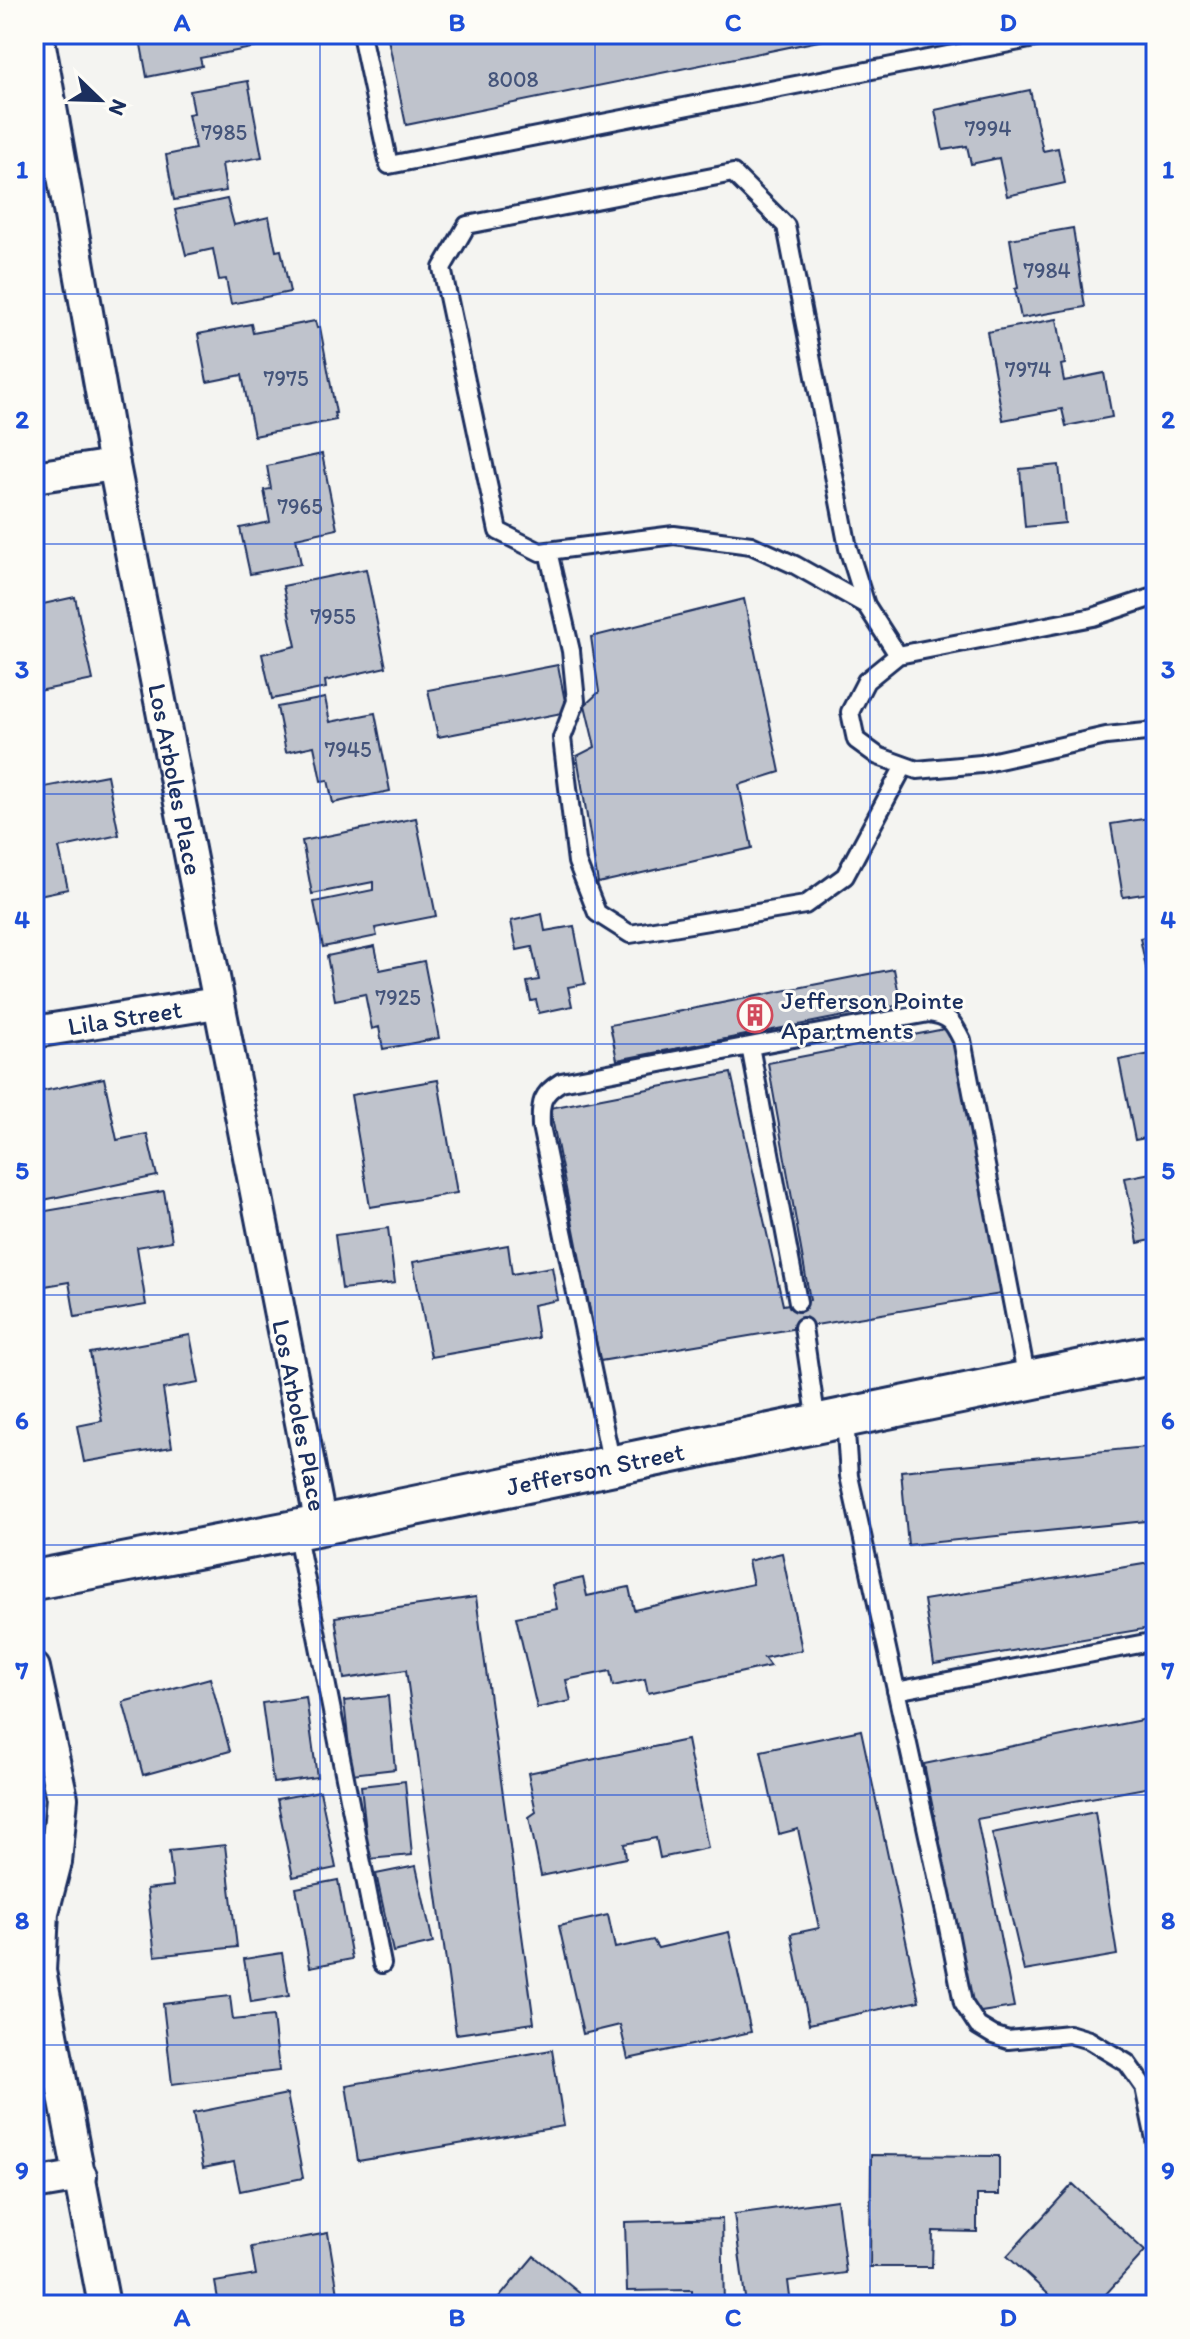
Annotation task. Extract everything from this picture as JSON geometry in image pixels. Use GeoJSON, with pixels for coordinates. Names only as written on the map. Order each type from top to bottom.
{"type":"FeatureCollection","features":[{"type":"Feature","properties":{"kind":"street","name":"Los Arboles Place"},"geometry":{"type":"LineString","coordinates":[[38,34],[114,465],[217,1003],[309,1527]]}},
{"type":"Feature","properties":{"kind":"street"},"geometry":{"type":"LineString","coordinates":[[34,477],[114,465]]}},
{"type":"Feature","properties":{"kind":"street","name":"Lila Street"},"geometry":{"type":"LineString","coordinates":[[34,1032],[217,1003]]}},
{"type":"Feature","properties":{"kind":"street","name":"Jefferson Street"},"geometry":{"type":"LineString","coordinates":[[34,1580],[1156,1354]]}},
{"type":"Feature","properties":{"kind":"street"},"geometry":{"type":"LineString","coordinates":[[34,1668],[62,1798],[56,1862],[43,1912],[40,1971],[104,2305]]}},
{"type":"Feature","properties":{"kind":"street"},"geometry":{"type":"LineString","coordinates":[[34,2184],[81,2176]]}},
{"type":"Feature","properties":{"kind":"lane"},"geometry":{"type":"LineString","coordinates":[[361,34],[389,165],[1055,34]]}},
{"type":"Feature","properties":{"kind":"lane"},"geometry":{"type":"LineString","coordinates":[[866,605],[795,565],[751,545],[674,535],[540,552],[498,531],[442,268],[467,225],[733,173],[786,226],[848,548],[866,605],[898,655]]}},
{"type":"Feature","properties":{"kind":"lane"},"geometry":{"type":"LineString","coordinates":[[548,551],[571,651],[576,701],[562,738],[577,862],[597,913],[630,934],[805,905],[845,876],[904,766]]}},
{"type":"Feature","properties":{"kind":"lane"},"geometry":{"type":"LineString","coordinates":[[1156,596],[1093,617],[898,655],[866,681],[850,712],[856,740],[878,756],[917,770],[981,764],[1106,736],[1156,731]]}},
{"type":"Feature","properties":{"kind":"lane"},"geometry":{"type":"LineString","coordinates":[[612,1465],[541,1126],[540,1107],[547,1091],[561,1082],[929,1013],[942,1015],[953,1023],[962,1040],[1027,1380]]}},
{"type":"Feature","properties":{"kind":"lane"},"geometry":{"type":"LineString","coordinates":[[750,1046],[798,1302]]}},
{"type":"Feature","properties":{"kind":"lane"},"geometry":{"type":"LineString","coordinates":[[803,1327],[849,1476],[963,2003],[978,2026],[993,2035],[1008,2040],[1069,2034],[1089,2040],[1127,2063],[1144,2087],[1156,2144]]}},
{"type":"Feature","properties":{"kind":"lane"},"geometry":{"type":"LineString","coordinates":[[309,1527],[382,1964]]}},
{"type":"Feature","properties":{"kind":"lane"},"geometry":{"type":"LineString","coordinates":[[896,1691],[1156,1641]]}},
{"type":"Feature","properties":{"kind":"building"},"geometry":{"type":"Polygon","coordinates":[[[139,34],[260,34],[262,46],[200,58],[202,66],[147,77],[139,34]]]}},
{"type":"Feature","properties":{"kind":"building"},"geometry":{"type":"Polygon","coordinates":[[[387,34],[853,34],[406,125],[387,34]]]}},
{"type":"Feature","properties":{"kind":"building"},"geometry":{"type":"Polygon","coordinates":[[[248,81],[262,157],[222,164],[226,191],[174,200],[166,155],[195,149],[188,114],[194,113],[190,91],[248,81]]]}},
{"type":"Feature","properties":{"kind":"building"},"geometry":{"type":"Polygon","coordinates":[[[1030,90],[1043,151],[1058,148],[1065,183],[1007,196],[999,158],[971,164],[967,146],[943,150],[935,110],[1030,90]]]}},
{"type":"Feature","properties":{"kind":"building"},"geometry":{"type":"Polygon","coordinates":[[[227,199],[234,225],[269,217],[276,251],[281,250],[290,292],[231,304],[226,279],[219,280],[213,249],[186,255],[175,210],[227,199]]]}},
{"type":"Feature","properties":{"kind":"building"},"geometry":{"type":"Polygon","coordinates":[[[1073,228],[1085,307],[1021,318],[1010,239],[1073,228]]]}},
{"type":"Feature","properties":{"kind":"building"},"geometry":{"type":"Polygon","coordinates":[[[1057,319],[1065,364],[1061,365],[1064,381],[1104,373],[1112,417],[1066,426],[1062,409],[1003,420],[987,332],[1057,319]]]}},
{"type":"Feature","properties":{"kind":"building"},"geometry":{"type":"Polygon","coordinates":[[[315,321],[317,328],[320,327],[336,420],[254,436],[242,375],[207,382],[198,334],[251,324],[253,333],[315,321]]]}},
{"type":"Feature","properties":{"kind":"building"},"geometry":{"type":"Polygon","coordinates":[[[322,454],[337,529],[296,538],[301,564],[250,574],[240,528],[270,522],[264,490],[271,489],[267,466],[322,454]]]}},
{"type":"Feature","properties":{"kind":"building"},"geometry":{"type":"Polygon","coordinates":[[[1059,465],[1065,523],[1025,527],[1020,469],[1059,465]]]}},
{"type":"Feature","properties":{"kind":"building"},"geometry":{"type":"Polygon","coordinates":[[[366,569],[386,667],[325,681],[326,688],[272,699],[262,654],[296,646],[283,586],[366,569]]]}},
{"type":"Feature","properties":{"kind":"building"},"geometry":{"type":"Polygon","coordinates":[[[75,597],[93,680],[34,692],[34,606],[75,597]]]}},
{"type":"Feature","properties":{"kind":"building"},"geometry":{"type":"Polygon","coordinates":[[[744,599],[780,772],[739,785],[752,848],[598,883],[577,756],[595,747],[585,705],[599,692],[591,637],[744,599]]]}},
{"type":"Feature","properties":{"kind":"building"},"geometry":{"type":"Polygon","coordinates":[[[558,665],[567,712],[438,737],[428,690],[558,665]]]}},
{"type":"Feature","properties":{"kind":"building"},"geometry":{"type":"Polygon","coordinates":[[[325,698],[330,722],[375,713],[390,791],[333,803],[328,780],[321,781],[314,746],[286,752],[277,707],[325,698]]]}},
{"type":"Feature","properties":{"kind":"building"},"geometry":{"type":"Polygon","coordinates":[[[107,775],[119,835],[59,848],[68,889],[34,896],[34,789],[107,775]]]}},
{"type":"Feature","properties":{"kind":"building"},"geometry":{"type":"Polygon","coordinates":[[[1156,817],[1156,892],[1123,897],[1111,824],[1156,817]]]}},
{"type":"Feature","properties":{"kind":"building"},"geometry":{"type":"Polygon","coordinates":[[[416,818],[436,916],[375,928],[377,936],[323,947],[314,902],[373,890],[373,882],[312,894],[302,841],[416,818]]]}},
{"type":"Feature","properties":{"kind":"building"},"geometry":{"type":"Polygon","coordinates":[[[542,914],[545,931],[574,926],[585,984],[568,987],[572,1006],[539,1013],[536,1000],[531,1001],[527,982],[539,980],[532,947],[517,950],[511,921],[542,914]]]}},
{"type":"Feature","properties":{"kind":"building"},"geometry":{"type":"Polygon","coordinates":[[[1156,934],[1156,1016],[1140,938],[1156,934]]]}},
{"type":"Feature","properties":{"kind":"building"},"geometry":{"type":"Polygon","coordinates":[[[375,946],[380,970],[424,961],[439,1038],[383,1049],[379,1027],[372,1029],[365,994],[335,1000],[327,956],[375,946]]]}},
{"type":"Feature","properties":{"kind":"building","name":"Jefferson Pointe Apartments"},"geometry":{"type":"Polygon","coordinates":[[[894,969],[901,1005],[617,1060],[610,1025],[894,969]]]}},
{"type":"Feature","properties":{"kind":"building"},"geometry":{"type":"Polygon","coordinates":[[[950,1028],[1007,1293],[600,1361],[550,1108],[731,1073],[783,1305],[810,1300],[768,1063],[950,1028]]]}},
{"type":"Feature","properties":{"kind":"building"},"geometry":{"type":"Polygon","coordinates":[[[1156,1053],[1156,1136],[1135,1140],[1119,1060],[1156,1053]]]}},
{"type":"Feature","properties":{"kind":"building"},"geometry":{"type":"Polygon","coordinates":[[[104,1078],[117,1140],[147,1134],[157,1176],[34,1202],[34,1093],[104,1078]]]}},
{"type":"Feature","properties":{"kind":"building"},"geometry":{"type":"Polygon","coordinates":[[[438,1080],[457,1193],[370,1207],[351,1095],[438,1080]]]}},
{"type":"Feature","properties":{"kind":"building"},"geometry":{"type":"Polygon","coordinates":[[[1156,1172],[1156,1239],[1138,1243],[1125,1178],[1156,1172]]]}},
{"type":"Feature","properties":{"kind":"building"},"geometry":{"type":"Polygon","coordinates":[[[164,1191],[172,1241],[137,1247],[146,1305],[75,1317],[69,1282],[39,1287],[34,1259],[34,1213],[164,1191]]]}},
{"type":"Feature","properties":{"kind":"building"},"geometry":{"type":"Polygon","coordinates":[[[388,1228],[395,1283],[342,1289],[335,1235],[388,1228]]]}},
{"type":"Feature","properties":{"kind":"building"},"geometry":{"type":"Polygon","coordinates":[[[508,1245],[512,1274],[552,1267],[558,1300],[533,1305],[538,1338],[431,1357],[413,1262],[508,1245]]]}},
{"type":"Feature","properties":{"kind":"building"},"geometry":{"type":"Polygon","coordinates":[[[190,1335],[199,1383],[163,1389],[172,1447],[84,1462],[77,1426],[102,1421],[90,1353],[190,1335]]]}},
{"type":"Feature","properties":{"kind":"building"},"geometry":{"type":"Polygon","coordinates":[[[1156,1446],[1156,1520],[908,1545],[901,1471],[1156,1446]]]}},
{"type":"Feature","properties":{"kind":"building"},"geometry":{"type":"Polygon","coordinates":[[[782,1553],[802,1650],[764,1658],[770,1666],[648,1693],[645,1679],[613,1686],[610,1671],[566,1680],[571,1701],[537,1708],[516,1617],[557,1609],[552,1585],[583,1578],[587,1596],[629,1587],[634,1610],[753,1584],[748,1561],[782,1553]]]}},
{"type":"Feature","properties":{"kind":"building"},"geometry":{"type":"Polygon","coordinates":[[[1156,1562],[1156,1627],[934,1664],[924,1600],[1156,1562]]]}},
{"type":"Feature","properties":{"kind":"building"},"geometry":{"type":"Polygon","coordinates":[[[476,1597],[534,2023],[456,2034],[406,1670],[344,1679],[335,1617],[476,1597]]]}},
{"type":"Feature","properties":{"kind":"building"},"geometry":{"type":"Polygon","coordinates":[[[210,1678],[230,1751],[143,1775],[123,1702],[210,1678]]]}},
{"type":"Feature","properties":{"kind":"building"},"geometry":{"type":"Polygon","coordinates":[[[388,1696],[395,1769],[352,1774],[344,1701],[388,1696]]]}},
{"type":"Feature","properties":{"kind":"building"},"geometry":{"type":"Polygon","coordinates":[[[306,1697],[317,1777],[273,1783],[262,1703],[306,1697]]]}},
{"type":"Feature","properties":{"kind":"building"},"geometry":{"type":"Polygon","coordinates":[[[1156,1717],[1156,1786],[977,1819],[1014,2007],[974,2013],[924,1764],[1156,1717]]]}},
{"type":"Feature","properties":{"kind":"building"},"geometry":{"type":"Polygon","coordinates":[[[861,1730],[919,2001],[809,2024],[791,1934],[819,1928],[798,1829],[779,1834],[761,1751],[861,1730]]]}},
{"type":"Feature","properties":{"kind":"building"},"geometry":{"type":"Polygon","coordinates":[[[687,1740],[708,1848],[660,1858],[656,1838],[624,1844],[626,1858],[541,1876],[529,1817],[536,1812],[528,1773],[687,1740]]]}},
{"type":"Feature","properties":{"kind":"building"},"geometry":{"type":"Polygon","coordinates":[[[405,1781],[412,1855],[369,1859],[361,1786],[405,1781]]]}},
{"type":"Feature","properties":{"kind":"building"},"geometry":{"type":"Polygon","coordinates":[[[320,1791],[336,1868],[293,1877],[277,1799],[320,1791]]]}},
{"type":"Feature","properties":{"kind":"building"},"geometry":{"type":"Polygon","coordinates":[[[1095,1812],[1117,1955],[1024,1971],[992,1833],[1095,1812]]]}},
{"type":"Feature","properties":{"kind":"building"},"geometry":{"type":"Polygon","coordinates":[[[225,1845],[237,1947],[155,1956],[147,1889],[173,1886],[169,1851],[225,1845]]]}},
{"type":"Feature","properties":{"kind":"building"},"geometry":{"type":"Polygon","coordinates":[[[416,1866],[433,1943],[393,1952],[376,1874],[416,1866]]]}},
{"type":"Feature","properties":{"kind":"building"},"geometry":{"type":"Polygon","coordinates":[[[338,1880],[352,1959],[310,1967],[296,1888],[338,1880]]]}},
{"type":"Feature","properties":{"kind":"building"},"geometry":{"type":"Polygon","coordinates":[[[608,1915],[615,1948],[653,1940],[658,1948],[729,1932],[751,2032],[628,2059],[620,2025],[583,2034],[559,1926],[608,1915]]]}},
{"type":"Feature","properties":{"kind":"building"},"geometry":{"type":"Polygon","coordinates":[[[282,1953],[289,1996],[251,2002],[244,1959],[282,1953]]]}},
{"type":"Feature","properties":{"kind":"building"},"geometry":{"type":"Polygon","coordinates":[[[230,1996],[233,2020],[273,2016],[279,2071],[172,2084],[163,2004],[230,1996]]]}},
{"type":"Feature","properties":{"kind":"building"},"geometry":{"type":"Polygon","coordinates":[[[552,2050],[564,2126],[358,2161],[346,2085],[552,2050]]]}},
{"type":"Feature","properties":{"kind":"building"},"geometry":{"type":"Polygon","coordinates":[[[287,2094],[303,2178],[240,2191],[234,2162],[203,2168],[193,2113],[287,2094]]]}},
{"type":"Feature","properties":{"kind":"building"},"geometry":{"type":"Polygon","coordinates":[[[871,2155],[999,2156],[999,2195],[977,2195],[977,2232],[933,2231],[932,2267],[870,2267],[871,2155]]]}},
{"type":"Feature","properties":{"kind":"building"},"geometry":{"type":"Polygon","coordinates":[[[1073,2184],[1145,2251],[1096,2305],[1060,2305],[1007,2256],[1073,2184]]]}},
{"type":"Feature","properties":{"kind":"building"},"geometry":{"type":"Polygon","coordinates":[[[837,2200],[846,2273],[788,2281],[791,2305],[746,2305],[734,2214],[837,2200]]]}},
{"type":"Feature","properties":{"kind":"building"},"geometry":{"type":"Polygon","coordinates":[[[722,2219],[724,2305],[692,2305],[692,2290],[627,2291],[625,2222],[722,2219]]]}},
{"type":"Feature","properties":{"kind":"building"},"geometry":{"type":"Polygon","coordinates":[[[328,2233],[340,2305],[219,2305],[215,2282],[256,2275],[251,2247],[328,2233]]]}},
{"type":"Feature","properties":{"kind":"building"},"geometry":{"type":"Polygon","coordinates":[[[534,2256],[594,2305],[493,2305],[534,2256]]]}},
{"type":"Feature","properties":{"kind":"place","name":"Jefferson Pointe Apartments"},"geometry":{"type":"Point","coordinates":[755,1015]}}]}
